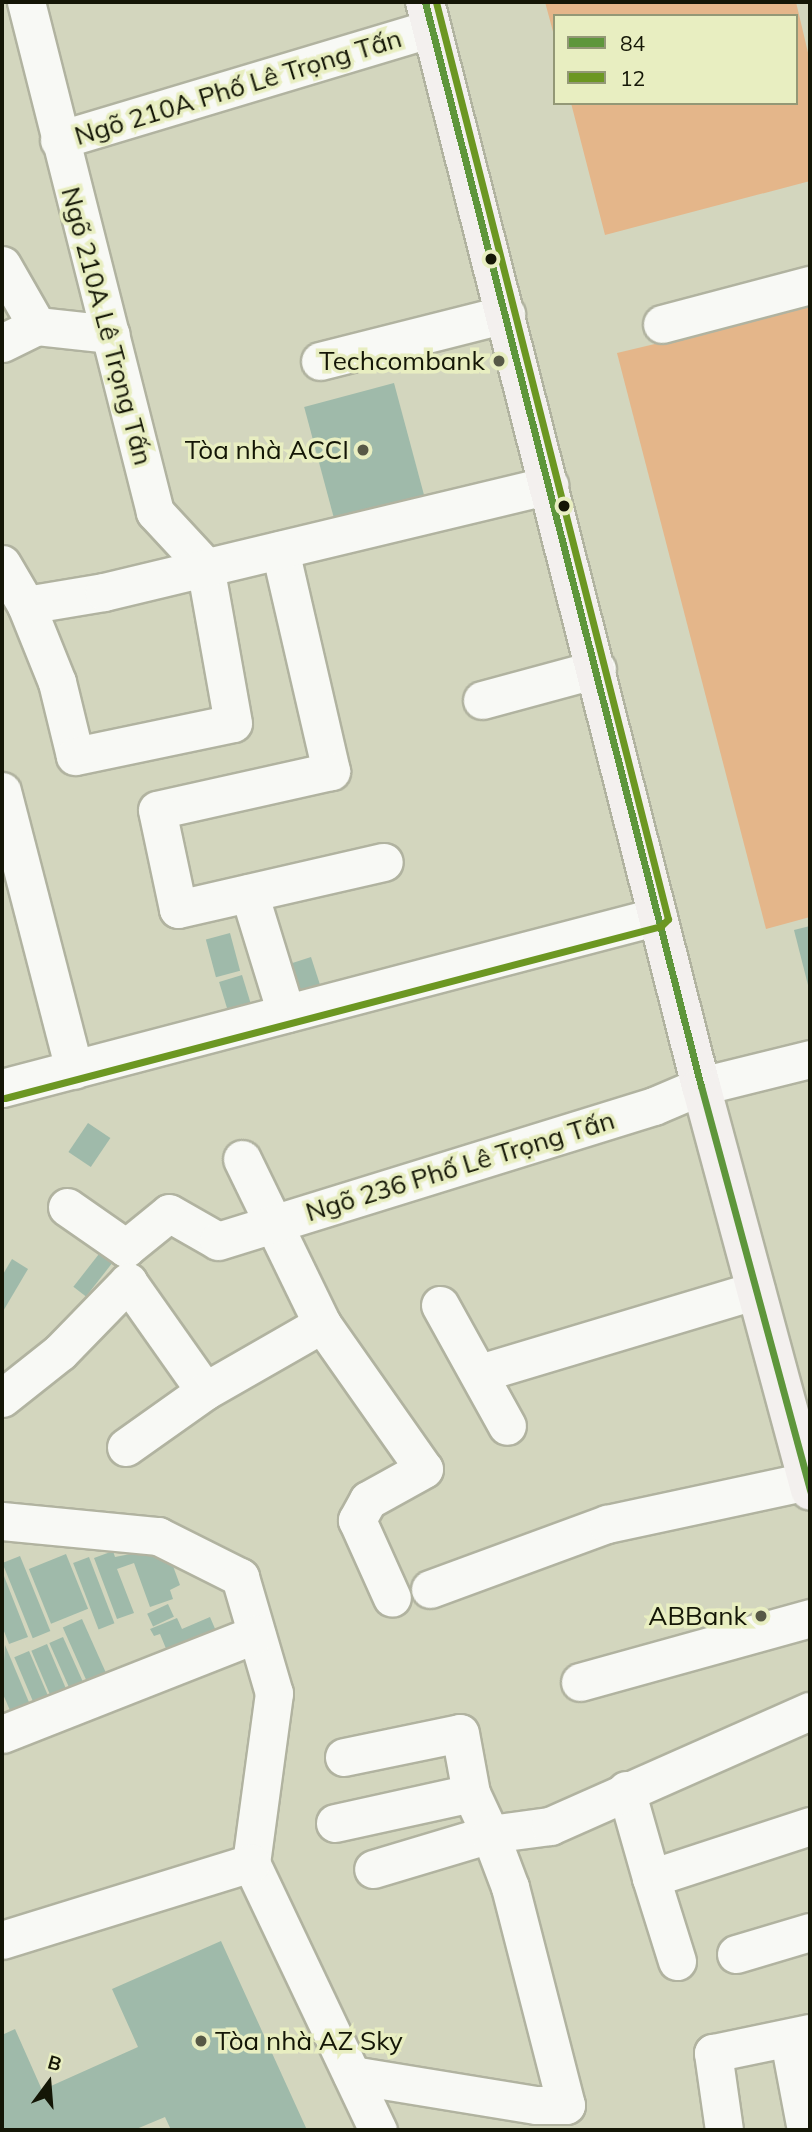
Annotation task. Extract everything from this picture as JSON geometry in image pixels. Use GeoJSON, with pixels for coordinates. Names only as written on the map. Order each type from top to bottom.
{"type":"FeatureCollection","features":[{"type":"Feature","properties":{"kind":"main road"},"geometry":{"type":"LineString","coordinates":[[428,15],[597,669],[701,1086],[809,1486]]}},
{"type":"Feature","properties":{"kind":"street","name":"Ngõ 210A Phố Lê Trọng Tấn"},"geometry":{"type":"LineString","coordinates":[[26,2],[59,140],[428,15]]}},
{"type":"Feature","properties":{"kind":"street","name":"Ngõ 210A Lê Trọng Tấn"},"geometry":{"type":"LineString","coordinates":[[59,140],[155,512],[205,566]]}},
{"type":"Feature","properties":{"kind":"street"},"geometry":{"type":"LineString","coordinates":[[2,265],[37,326]]}},
{"type":"Feature","properties":{"kind":"street"},"geometry":{"type":"LineString","coordinates":[[662,324],[810,285]]}},
{"type":"Feature","properties":{"kind":"street"},"geometry":{"type":"LineString","coordinates":[[320,362],[506,314]]}},
{"type":"Feature","properties":{"kind":"street"},"geometry":{"type":"LineString","coordinates":[[2,343],[37,326],[111,334]]}},
{"type":"Feature","properties":{"kind":"street"},"geometry":{"type":"LineString","coordinates":[[26,605],[104,592],[549,485]]}},
{"type":"Feature","properties":{"kind":"street"},"geometry":{"type":"LineString","coordinates":[[280,550],[331,771],[157,810],[178,909],[384,862]]}},
{"type":"Feature","properties":{"kind":"street"},"geometry":{"type":"LineString","coordinates":[[2,564],[26,605],[57,682],[75,756],[233,723],[205,566]]}},
{"type":"Feature","properties":{"kind":"street"},"geometry":{"type":"LineString","coordinates":[[482,700],[597,669]]}},
{"type":"Feature","properties":{"kind":"street"},"geometry":{"type":"LineString","coordinates":[[2,790],[74,1069]]}},
{"type":"Feature","properties":{"kind":"street"},"geometry":{"type":"LineString","coordinates":[[249,893],[286,1013]]}},
{"type":"Feature","properties":{"kind":"street"},"geometry":{"type":"LineString","coordinates":[[2,1088],[658,916]]}},
{"type":"Feature","properties":{"kind":"street","name":"Ngõ 236 Phố Lê Trọng Tấn"},"geometry":{"type":"LineString","coordinates":[[127,1265],[169,1213],[218,1241],[654,1106],[701,1086],[810,1059]]}},
{"type":"Feature","properties":{"kind":"street"},"geometry":{"type":"LineString","coordinates":[[242,1159],[322,1324],[424,1469],[368,1500],[357,1520],[393,1598]]}},
{"type":"Feature","properties":{"kind":"street"},"geometry":{"type":"LineString","coordinates":[[67,1207],[127,1265],[205,1391]]}},
{"type":"Feature","properties":{"kind":"street"},"geometry":{"type":"LineString","coordinates":[[2,1398],[60,1352],[127,1265]]}},
{"type":"Feature","properties":{"kind":"street"},"geometry":{"type":"LineString","coordinates":[[480,1373],[756,1290]]}},
{"type":"Feature","properties":{"kind":"street"},"geometry":{"type":"LineString","coordinates":[[440,1305],[507,1426]]}},
{"type":"Feature","properties":{"kind":"street"},"geometry":{"type":"LineString","coordinates":[[126,1447],[205,1391],[322,1324]]}},
{"type":"Feature","properties":{"kind":"street"},"geometry":{"type":"LineString","coordinates":[[430,1589],[607,1524],[809,1486]]}},
{"type":"Feature","properties":{"kind":"street"},"geometry":{"type":"LineString","coordinates":[[4,1513],[158,1536],[240,1577],[274,1693],[251,1863],[378,2130]]}},
{"type":"Feature","properties":{"kind":"street"},"geometry":{"type":"LineString","coordinates":[[580,1682],[810,1618]]}},
{"type":"Feature","properties":{"kind":"street"},"geometry":{"type":"LineString","coordinates":[[2,1734],[256,1634]]}},
{"type":"Feature","properties":{"kind":"street"},"geometry":{"type":"LineString","coordinates":[[373,1869],[491,1834],[550,1826],[626,1790],[810,1711]]}},
{"type":"Feature","properties":{"kind":"street"},"geometry":{"type":"LineString","coordinates":[[344,1756],[460,1733],[471,1793],[491,1834],[510,1887],[566,2105],[537,2105],[352,2075]]}},
{"type":"Feature","properties":{"kind":"street"},"geometry":{"type":"LineString","coordinates":[[626,1790],[677,1961]]}},
{"type":"Feature","properties":{"kind":"street"},"geometry":{"type":"LineString","coordinates":[[335,1823],[471,1793]]}},
{"type":"Feature","properties":{"kind":"street"},"geometry":{"type":"LineString","coordinates":[[651,1878],[810,1826]]}},
{"type":"Feature","properties":{"kind":"street"},"geometry":{"type":"LineString","coordinates":[[2,1940],[251,1863]]}},
{"type":"Feature","properties":{"kind":"street"},"geometry":{"type":"LineString","coordinates":[[736,1954],[810,1932]]}},
{"type":"Feature","properties":{"kind":"street"},"geometry":{"type":"LineString","coordinates":[[724,2130],[713,2053],[799,2037],[806,2130]]}},
{"type":"Feature","properties":{"kind":"shaded area"},"geometry":{"type":"Polygon","coordinates":[[[545,2],[796,2],[810,61],[810,181],[605,235],[572,105],[798,105],[798,14],[553,14],[553,32],[545,2]]]}},
{"type":"Feature","properties":{"kind":"shaded area"},"geometry":{"type":"Polygon","coordinates":[[[810,307],[810,917],[766,929],[617,353],[810,307]]]}},
{"type":"Feature","properties":{"kind":"building","name":"Tòa nhà ACCI"},"geometry":{"type":"Polygon","coordinates":[[[394,383],[424,495],[334,519],[304,407],[394,383]]]}},
{"type":"Feature","properties":{"kind":"building"},"geometry":{"type":"Polygon","coordinates":[[[810,926],[810,989],[809,989],[794,930],[810,926]]]}},
{"type":"Feature","properties":{"kind":"building"},"geometry":{"type":"Polygon","coordinates":[[[230,933],[240,971],[216,977],[206,939],[230,933]]]}},
{"type":"Feature","properties":{"kind":"building"},"geometry":{"type":"Polygon","coordinates":[[[311,957],[325,1001],[300,1009],[286,965],[311,957]]]}},
{"type":"Feature","properties":{"kind":"building"},"geometry":{"type":"Polygon","coordinates":[[[242,975],[253,1012],[230,1019],[219,982],[242,975]]]}},
{"type":"Feature","properties":{"kind":"building"},"geometry":{"type":"Polygon","coordinates":[[[88,1123],[110,1138],[91,1167],[68,1152],[88,1123]]]}},
{"type":"Feature","properties":{"kind":"building"},"geometry":{"type":"Polygon","coordinates":[[[106,1245],[119,1255],[86,1297],[73,1287],[106,1245]]]}},
{"type":"Feature","properties":{"kind":"building"},"geometry":{"type":"Polygon","coordinates":[[[12,1259],[28,1269],[2,1313],[2,1276],[12,1259]]]}},
{"type":"Feature","properties":{"kind":"building"},"geometry":{"type":"Polygon","coordinates":[[[166,1547],[180,1585],[170,1590],[173,1599],[150,1607],[134,1563],[117,1569],[134,1613],[117,1619],[94,1558],[113,1551],[115,1557],[166,1547]]]}},
{"type":"Feature","properties":{"kind":"building"},"geometry":{"type":"Polygon","coordinates":[[[66,1554],[88,1609],[51,1624],[29,1569],[66,1554]]]}},
{"type":"Feature","properties":{"kind":"building"},"geometry":{"type":"Polygon","coordinates":[[[20,1556],[50,1631],[33,1638],[2,1563],[20,1556]]]}},
{"type":"Feature","properties":{"kind":"building"},"geometry":{"type":"Polygon","coordinates":[[[89,1557],[114,1623],[99,1629],[73,1563],[89,1557]]]}},
{"type":"Feature","properties":{"kind":"building"},"geometry":{"type":"Polygon","coordinates":[[[2,1571],[28,1637],[9,1644],[2,1626],[2,1571]]]}},
{"type":"Feature","properties":{"kind":"building"},"geometry":{"type":"Polygon","coordinates":[[[168,1604],[174,1617],[153,1626],[147,1614],[168,1604]]]}},
{"type":"Feature","properties":{"kind":"building"},"geometry":{"type":"Polygon","coordinates":[[[210,1617],[216,1631],[167,1651],[160,1634],[154,1636],[150,1629],[177,1618],[182,1629],[210,1617]]]}},
{"type":"Feature","properties":{"kind":"building"},"geometry":{"type":"Polygon","coordinates":[[[82,1619],[107,1675],[88,1683],[63,1628],[82,1619]]]}},
{"type":"Feature","properties":{"kind":"building"},"geometry":{"type":"Polygon","coordinates":[[[63,1637],[84,1685],[70,1691],[49,1643],[63,1637]]]}},
{"type":"Feature","properties":{"kind":"building"},"geometry":{"type":"Polygon","coordinates":[[[47,1644],[68,1693],[52,1699],[31,1651],[47,1644]]]}},
{"type":"Feature","properties":{"kind":"building"},"geometry":{"type":"Polygon","coordinates":[[[5,1645],[31,1707],[12,1715],[2,1692],[5,1645]]]}},
{"type":"Feature","properties":{"kind":"building"},"geometry":{"type":"Polygon","coordinates":[[[29,1651],[50,1700],[35,1706],[14,1657],[29,1651]]]}},
{"type":"Feature","properties":{"kind":"building","name":"Tòa nhà AZ Sky"},"geometry":{"type":"Polygon","coordinates":[[[221,1941],[307,2130],[171,2130],[165,2117],[134,2130],[2,2130],[2,2035],[15,2029],[42,2090],[138,2047],[112,1989],[221,1941]]]}},
{"type":"Feature","properties":{"kind":"transit line","name":"84"},"geometry":{"type":"LineString","coordinates":[[425,2],[701,1086],[810,1491]]}},
{"type":"Feature","properties":{"kind":"transit line","name":"12"},"geometry":{"type":"LineString","coordinates":[[5,1098],[661,926],[668,919],[436,2]]}},
{"type":"Feature","properties":{"kind":"place","name":"Techcombank"},"geometry":{"type":"Point","coordinates":[499,361]}},
{"type":"Feature","properties":{"kind":"place","name":"Tòa nhà ACCI"},"geometry":{"type":"Point","coordinates":[363,450]}},
{"type":"Feature","properties":{"kind":"place","name":"ABBank"},"geometry":{"type":"Point","coordinates":[761,1616]}},
{"type":"Feature","properties":{"kind":"place","name":"Tòa nhà AZ Sky"},"geometry":{"type":"Point","coordinates":[201,2041]}}]}
